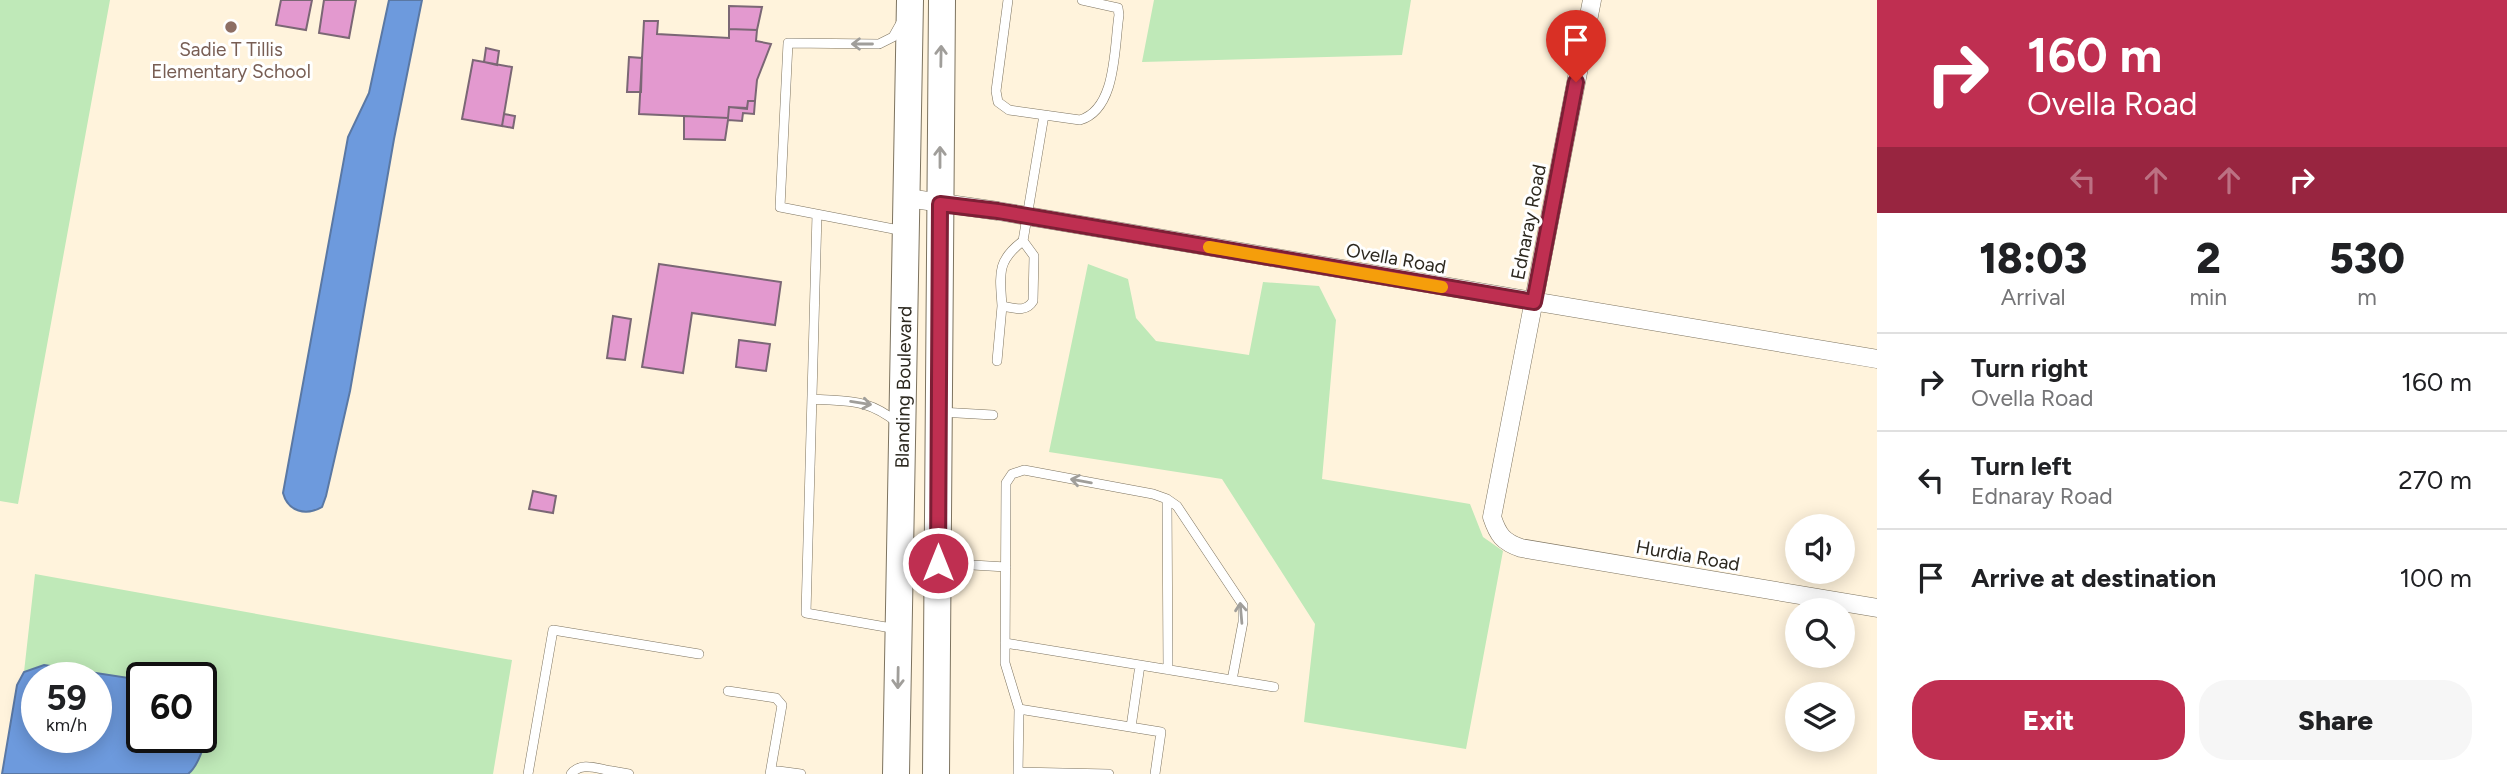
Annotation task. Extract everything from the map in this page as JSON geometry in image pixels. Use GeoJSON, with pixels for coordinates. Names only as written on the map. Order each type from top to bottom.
{"type":"FeatureCollection","features":[{"type":"Feature","properties":{"kind":"main road","name":"Blanding Boulevard"},"geometry":{"type":"LineString","coordinates":[[936,774],[942,0]]}},
{"type":"Feature","properties":{"kind":"main road","name":"Blanding Boulevard"},"geometry":{"type":"LineString","coordinates":[[896,774],[910,3]]}},
{"type":"Feature","properties":{"kind":"main road"},"geometry":{"type":"LineString","coordinates":[[898,629],[913,637],[923,664],[923,774]]}},
{"type":"Feature","properties":{"kind":"street","name":"Ednaray Road"},"geometry":{"type":"LineString","coordinates":[[1497,533],[1492,517],[1592,0]]}},
{"type":"Feature","properties":{"kind":"street","name":"Ovella Road"},"geometry":{"type":"LineString","coordinates":[[907,198],[1877,359]]}},
{"type":"Feature","properties":{"kind":"street","name":"Hurdia Road"},"geometry":{"type":"LineString","coordinates":[[1497,533],[1506,543],[1521,548],[1877,608]]}},
{"type":"Feature","properties":{"kind":"lane"},"geometry":{"type":"LineString","coordinates":[[1008,0],[996,91],[998,103],[1009,110],[1080,120],[1091,117],[1100,107],[1112,75],[1118,8],[1082,0]]}},
{"type":"Feature","properties":{"kind":"lane"},"geometry":{"type":"LineString","coordinates":[[906,231],[780,207],[788,43],[879,44],[893,37],[910,3]]}},
{"type":"Feature","properties":{"kind":"lane"},"geometry":{"type":"LineString","coordinates":[[997,361],[1002,306],[1000,278],[1009,251],[1023,241],[1044,115]]}},
{"type":"Feature","properties":{"kind":"lane"},"geometry":{"type":"LineString","coordinates":[[817,214],[806,614],[898,629]]}},
{"type":"Feature","properties":{"kind":"lane"},"geometry":{"type":"LineString","coordinates":[[1002,306],[1025,309],[1033,301],[1034,256],[1023,241]]}},
{"type":"Feature","properties":{"kind":"lane"},"geometry":{"type":"LineString","coordinates":[[812,399],[865,403],[878,407],[902,427]]}},
{"type":"Feature","properties":{"kind":"lane"},"geometry":{"type":"LineString","coordinates":[[939,412],[993,415]]}},
{"type":"Feature","properties":{"kind":"lane"},"geometry":{"type":"LineString","coordinates":[[1109,774],[1018,773],[1019,709],[1005,663],[1006,483],[1012,474],[1024,470],[1153,494],[1177,506],[1243,605],[1243,622],[1232,680]]}},
{"type":"Feature","properties":{"kind":"lane"},"geometry":{"type":"LineString","coordinates":[[1167,499],[1168,670]]}},
{"type":"Feature","properties":{"kind":"lane"},"geometry":{"type":"LineString","coordinates":[[938,563],[1006,567]]}},
{"type":"Feature","properties":{"kind":"lane"},"geometry":{"type":"LineString","coordinates":[[528,774],[554,630],[699,654]]}},
{"type":"Feature","properties":{"kind":"lane"},"geometry":{"type":"LineString","coordinates":[[1006,643],[1274,687]]}},
{"type":"Feature","properties":{"kind":"lane"},"geometry":{"type":"LineString","coordinates":[[1131,727],[1140,665]]}},
{"type":"Feature","properties":{"kind":"lane"},"geometry":{"type":"LineString","coordinates":[[728,691],[776,698],[780,701],[782,705],[770,772],[801,774]]}},
{"type":"Feature","properties":{"kind":"lane"},"geometry":{"type":"LineString","coordinates":[[1019,709],[1161,732],[1155,774]]}},
{"type":"Feature","properties":{"kind":"lane"},"geometry":{"type":"LineString","coordinates":[[571,774],[575,768],[581,766],[629,774]]}},
{"type":"Feature","properties":{"kind":"green space"},"geometry":{"type":"Polygon","coordinates":[[[0,0],[110,0],[18,504],[0,501],[0,0]]]}},
{"type":"Feature","properties":{"kind":"green space"},"geometry":{"type":"Polygon","coordinates":[[[1154,0],[1411,0],[1402,55],[1142,62],[1154,0]]]}},
{"type":"Feature","properties":{"kind":"green space"},"geometry":{"type":"Polygon","coordinates":[[[1088,264],[1128,279],[1136,318],[1156,341],[1249,355],[1263,282],[1319,286],[1336,320],[1322,479],[1470,504],[1483,537],[1503,551],[1466,749],[1304,722],[1315,624],[1222,479],[1049,452],[1088,264]]]}},
{"type":"Feature","properties":{"kind":"green space"},"geometry":{"type":"Polygon","coordinates":[[[35,574],[512,660],[493,774],[188,774],[195,768],[200,753],[217,753],[217,662],[126,662],[126,678],[112,675],[112,662],[25,662],[35,574]]]}},
{"type":"Feature","properties":{"kind":"water"},"geometry":{"type":"Polygon","coordinates":[[[389,0],[422,0],[394,139],[350,391],[326,496],[322,507],[304,512],[293,508],[283,493],[348,137],[369,93],[389,0]]]}},
{"type":"Feature","properties":{"kind":"water"},"geometry":{"type":"Polygon","coordinates":[[[112,675],[126,678],[126,753],[200,753],[197,762],[188,774],[2,774],[17,685],[21,678],[21,753],[112,753],[112,675]]]}},
{"type":"Feature","properties":{"kind":"building"},"geometry":{"type":"Polygon","coordinates":[[[281,0],[312,0],[306,30],[276,25],[281,0]]]}},
{"type":"Feature","properties":{"kind":"building"},"geometry":{"type":"Polygon","coordinates":[[[324,0],[356,0],[349,38],[319,33],[324,0]]]}},
{"type":"Feature","properties":{"kind":"building"},"geometry":{"type":"Polygon","coordinates":[[[729,6],[762,7],[757,30],[729,29],[729,6]]]}},
{"type":"Feature","properties":{"kind":"building"},"geometry":{"type":"Polygon","coordinates":[[[644,21],[658,21],[657,34],[729,38],[729,29],[757,30],[756,41],[771,44],[757,80],[755,101],[748,101],[747,109],[729,107],[728,118],[639,114],[644,21]]]}},
{"type":"Feature","properties":{"kind":"building"},"geometry":{"type":"Polygon","coordinates":[[[486,48],[499,51],[497,65],[484,62],[486,48]]]}},
{"type":"Feature","properties":{"kind":"building"},"geometry":{"type":"Polygon","coordinates":[[[629,57],[642,58],[641,92],[627,92],[629,57]]]}},
{"type":"Feature","properties":{"kind":"building"},"geometry":{"type":"Polygon","coordinates":[[[473,60],[512,67],[502,126],[462,119],[473,60]]]}},
{"type":"Feature","properties":{"kind":"building"},"geometry":{"type":"Polygon","coordinates":[[[748,101],[755,101],[754,114],[743,113],[742,121],[728,120],[725,140],[684,139],[684,116],[728,118],[729,107],[747,108],[748,101]]]}},
{"type":"Feature","properties":{"kind":"building"},"geometry":{"type":"Polygon","coordinates":[[[504,114],[515,116],[513,128],[502,126],[504,114]]]}},
{"type":"Feature","properties":{"kind":"building"},"geometry":{"type":"Polygon","coordinates":[[[659,264],[781,282],[775,325],[692,313],[683,373],[642,367],[659,264]]]}},
{"type":"Feature","properties":{"kind":"building"},"geometry":{"type":"Polygon","coordinates":[[[613,316],[631,319],[625,360],[607,358],[613,316]]]}},
{"type":"Feature","properties":{"kind":"building"},"geometry":{"type":"Polygon","coordinates":[[[739,340],[770,344],[766,371],[736,367],[739,340]]]}},
{"type":"Feature","properties":{"kind":"building"},"geometry":{"type":"Polygon","coordinates":[[[533,491],[556,496],[553,513],[529,509],[533,491]]]}},
{"type":"Feature","properties":{"kind":"slow traffic"},"geometry":{"type":"LineString","coordinates":[[1209,247],[1442,287]]}},
{"type":"Feature","properties":{"kind":"place","name":"Sadie T Tillis Elementary School"},"geometry":{"type":"Point","coordinates":[231,27]}},
{"type":"Feature","properties":{"kind":"route"},"geometry":{"type":"LineString","coordinates":[[938,563],[940,204],[998,211],[1534,302],[1576,82]]}}]}
